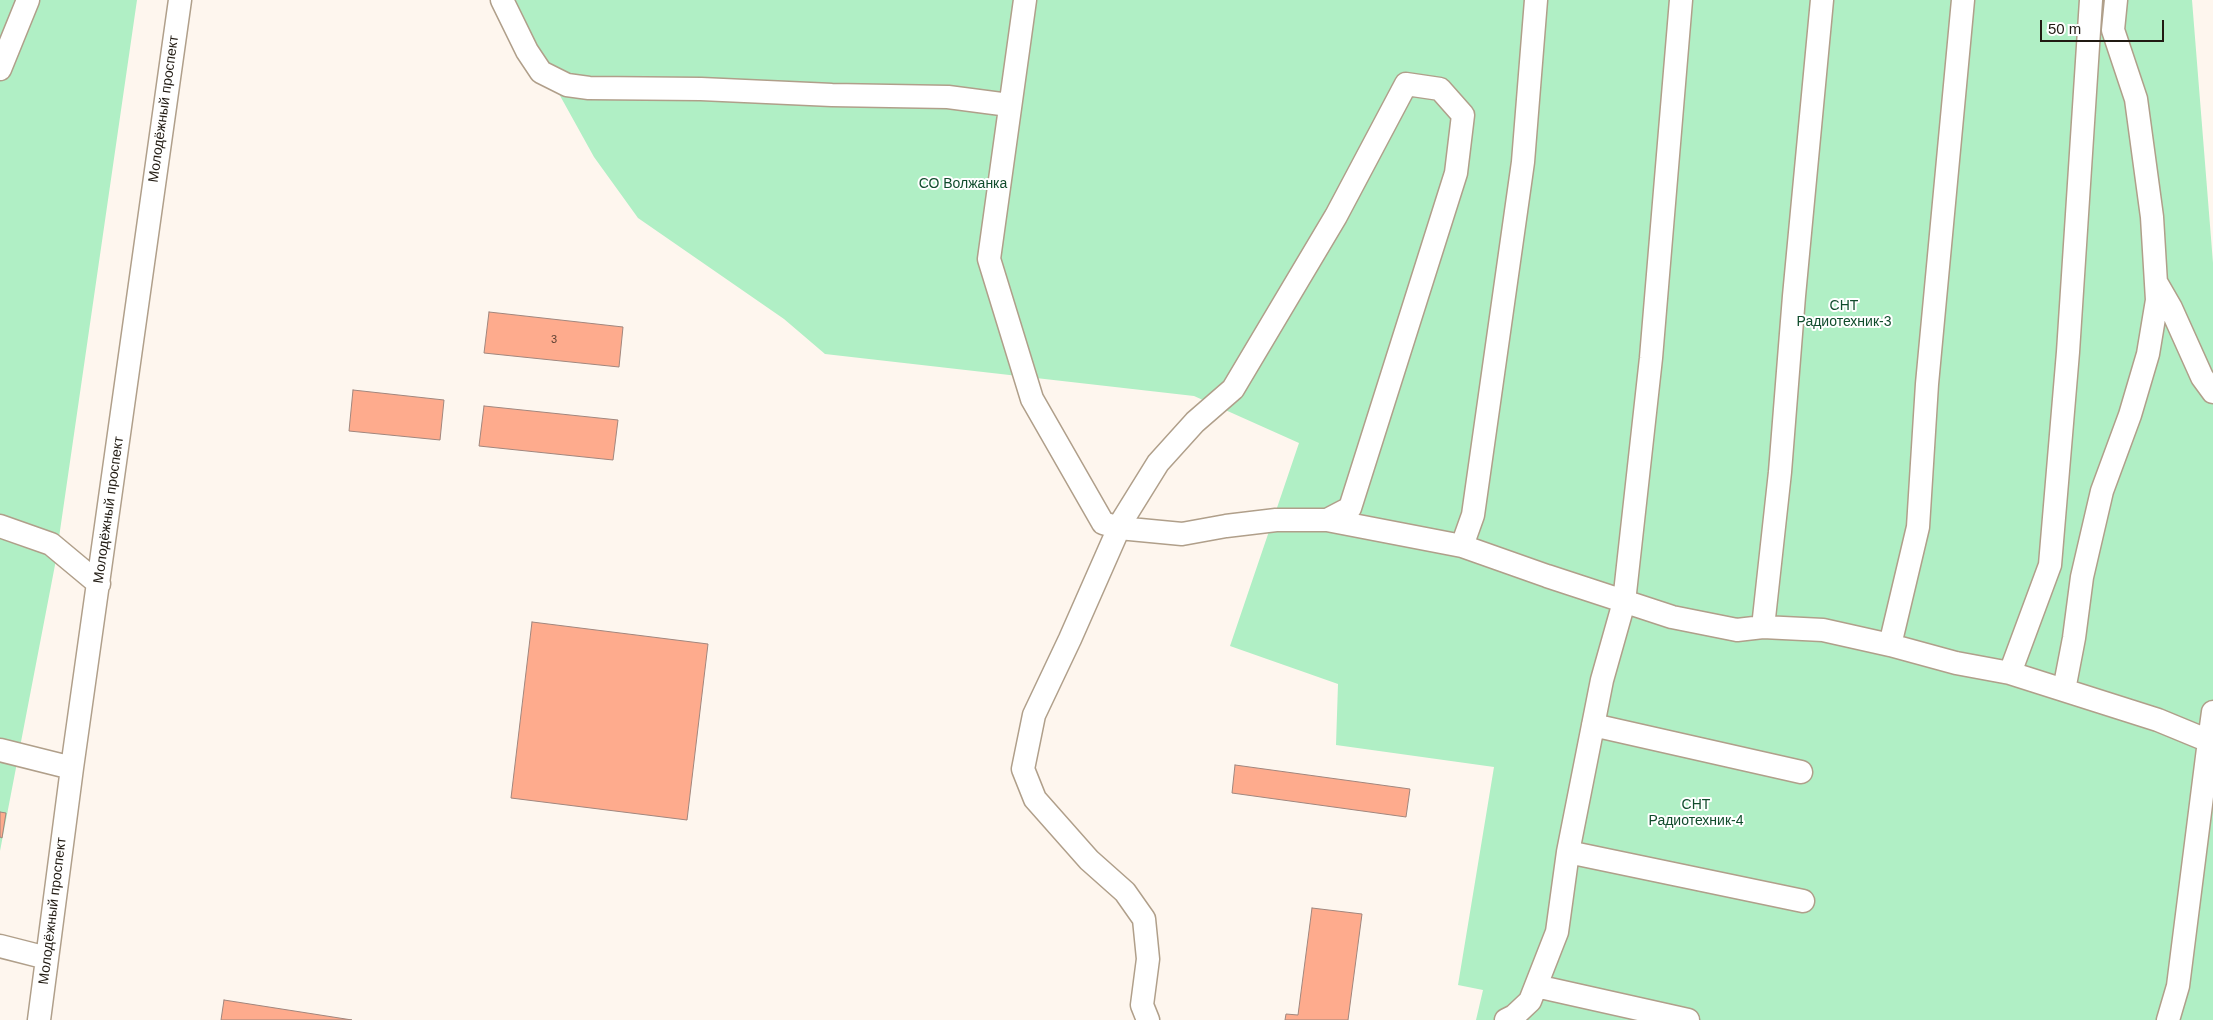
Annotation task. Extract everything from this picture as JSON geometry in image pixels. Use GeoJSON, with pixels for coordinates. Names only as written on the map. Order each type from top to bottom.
{"type":"FeatureCollection","features":[{"type":"Feature","properties":{"kind":"street"},"geometry":{"type":"LineString","coordinates":[[0,69],[28,0]]}},
{"type":"Feature","properties":{"kind":"street","name":"Молодёжный проспект"},"geometry":{"type":"LineString","coordinates":[[39,1020],[72,768],[180,0]]}},
{"type":"Feature","properties":{"kind":"street"},"geometry":{"type":"LineString","coordinates":[[502,0],[527,51],[541,72],[566,85],[589,88],[701,89],[948,97],[1009,105]]}},
{"type":"Feature","properties":{"kind":"street"},"geometry":{"type":"LineString","coordinates":[[1025,0],[989,259],[1032,398],[1103,523],[1119,528],[1182,534],[1276,520],[1327,520],[1462,546],[1672,617],[1737,630],[1763,627],[1823,630],[1890,645],[1956,663],[2010,673],[2158,720],[2209,741]]}},
{"type":"Feature","properties":{"kind":"street"},"geometry":{"type":"LineString","coordinates":[[1462,546],[1473,515],[1520,182],[1536,0]]}},
{"type":"Feature","properties":{"kind":"street"},"geometry":{"type":"LineString","coordinates":[[1506,1020],[1514,1016],[1530,1001],[1557,932],[1568,852],[1602,680],[1624,602],[1651,358],[1682,0]]}},
{"type":"Feature","properties":{"kind":"street"},"geometry":{"type":"LineString","coordinates":[[1763,627],[1780,472],[1794,296],[1822,0]]}},
{"type":"Feature","properties":{"kind":"street"},"geometry":{"type":"LineString","coordinates":[[1890,645],[1918,526],[1927,384],[1963,0]]}},
{"type":"Feature","properties":{"kind":"street"},"geometry":{"type":"LineString","coordinates":[[2010,673],[2050,565],[2069,342],[2091,0]]}},
{"type":"Feature","properties":{"kind":"street"},"geometry":{"type":"LineString","coordinates":[[2064,690],[2074,638],[2082,577],[2102,491],[2130,415],[2148,354],[2157,300],[2152,217],[2136,99],[2113,30],[2116,0]]}},
{"type":"Feature","properties":{"kind":"street"},"geometry":{"type":"LineString","coordinates":[[1148,1020],[1142,1005],[1148,959],[1144,919],[1125,892],[1089,860],[1035,799],[1024,769],[1034,715],[1119,528],[1158,463],[1196,422],[1233,389],[1336,216],[1406,84],[1440,89],[1463,115],[1456,172],[1350,508],[1327,520]]}},
{"type":"Feature","properties":{"kind":"street"},"geometry":{"type":"LineString","coordinates":[[2156,282],[2171,308],[2202,377],[2213,392]]}},
{"type":"Feature","properties":{"kind":"street"},"geometry":{"type":"LineString","coordinates":[[0,526],[51,544],[98,584]]}},
{"type":"Feature","properties":{"kind":"street"},"geometry":{"type":"LineString","coordinates":[[2168,1020],[2178,986],[2213,712]]}},
{"type":"Feature","properties":{"kind":"street"},"geometry":{"type":"LineString","coordinates":[[1593,726],[1801,772]]}},
{"type":"Feature","properties":{"kind":"street"},"geometry":{"type":"LineString","coordinates":[[0,750],[72,768]]}},
{"type":"Feature","properties":{"kind":"street"},"geometry":{"type":"LineString","coordinates":[[1568,852],[1803,901]]}},
{"type":"Feature","properties":{"kind":"street"},"geometry":{"type":"LineString","coordinates":[[0,946],[47,958]]}},
{"type":"Feature","properties":{"kind":"street"},"geometry":{"type":"LineString","coordinates":[[1536,986],[1688,1020]]}},
{"type":"Feature","properties":{"kind":"green space"},"geometry":{"type":"Polygon","coordinates":[[[0,0],[137,0],[55,565],[0,851],[0,0]]]}},
{"type":"Feature","properties":{"kind":"green space"},"geometry":{"type":"Polygon","coordinates":[[[507,0],[2192,0],[2213,263],[2213,1020],[1476,1020],[1483,990],[1458,985],[1494,767],[1336,745],[1338,684],[1230,646],[1299,443],[1194,396],[825,354],[784,319],[638,218],[594,157],[507,0]]]}},
{"type":"Feature","properties":{"kind":"building"},"geometry":{"type":"Polygon","coordinates":[[[489,312],[623,327],[619,367],[484,353],[489,312]]]}},
{"type":"Feature","properties":{"kind":"building"},"geometry":{"type":"Polygon","coordinates":[[[353,390],[444,400],[440,440],[349,431],[353,390]]]}},
{"type":"Feature","properties":{"kind":"building"},"geometry":{"type":"Polygon","coordinates":[[[484,406],[618,420],[613,460],[479,446],[484,406]]]}},
{"type":"Feature","properties":{"kind":"building"},"geometry":{"type":"Polygon","coordinates":[[[532,622],[708,644],[687,820],[511,798],[532,622]]]}},
{"type":"Feature","properties":{"kind":"building"},"geometry":{"type":"Polygon","coordinates":[[[1235,765],[1410,789],[1406,817],[1232,793],[1235,765]]]}},
{"type":"Feature","properties":{"kind":"building"},"geometry":{"type":"Polygon","coordinates":[[[0,812],[6,813],[2,838],[0,837],[0,812]]]}},
{"type":"Feature","properties":{"kind":"building"},"geometry":{"type":"Polygon","coordinates":[[[1312,908],[1362,914],[1348,1020],[1285,1020],[1286,1014],[1298,1015],[1312,908]]]}},
{"type":"Feature","properties":{"kind":"building"},"geometry":{"type":"Polygon","coordinates":[[[224,1000],[352,1020],[221,1020],[224,1000]]]}},
{"type":"Feature","properties":{"kind":"park label","name":"СО Волжанка"},"geometry":{"type":"Point","coordinates":[963,184]}},
{"type":"Feature","properties":{"kind":"park label","name":"СНТ Радиотехник-3"},"geometry":{"type":"Point","coordinates":[1844,314]}},
{"type":"Feature","properties":{"kind":"park label","name":"СНТ Радиотехник-4"},"geometry":{"type":"Point","coordinates":[1696,814]}}]}
